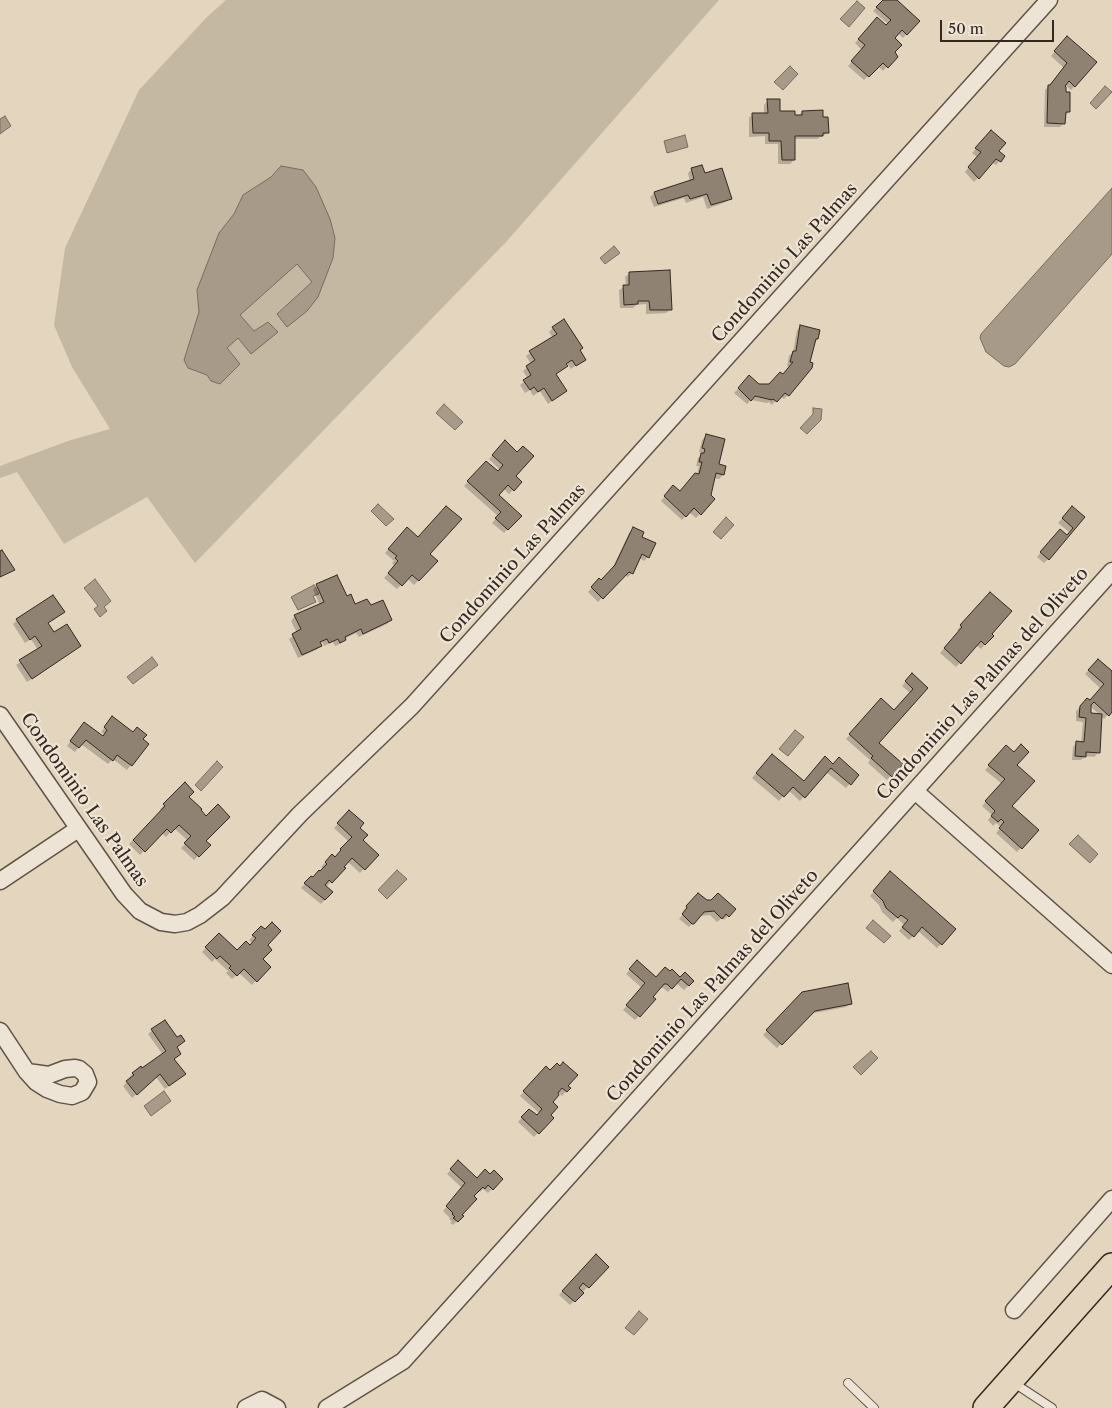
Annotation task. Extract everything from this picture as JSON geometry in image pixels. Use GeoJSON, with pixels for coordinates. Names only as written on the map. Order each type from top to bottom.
{"type":"FeatureCollection","features":[{"type":"Feature","properties":{"kind":"main road"},"geometry":{"type":"LineString","coordinates":[[986,1408],[1112,1266]]}},
{"type":"Feature","properties":{"kind":"street","name":"Condominio Las Palmas"},"geometry":{"type":"LineString","coordinates":[[0,715],[78,829],[131,902],[140,911],[154,920],[175,924],[187,922],[200,915],[222,898],[300,814],[412,706],[1049,0]]}},
{"type":"Feature","properties":{"kind":"street","name":"Condominio Las Palmas del Oliveto"},"geometry":{"type":"LineString","coordinates":[[327,1408],[403,1361],[1112,571]]}},
{"type":"Feature","properties":{"kind":"street"},"geometry":{"type":"LineString","coordinates":[[915,791],[1112,965]]}},
{"type":"Feature","properties":{"kind":"street"},"geometry":{"type":"LineString","coordinates":[[0,881],[78,829]]}},
{"type":"Feature","properties":{"kind":"street"},"geometry":{"type":"LineString","coordinates":[[0,1031],[27,1072]]}},
{"type":"Feature","properties":{"kind":"street"},"geometry":{"type":"LineString","coordinates":[[1014,1310],[1112,1199]]}},
{"type":"Feature","properties":{"kind":"street"},"geometry":{"type":"LineString","coordinates":[[246,1408],[262,1400],[277,1408]]}},
{"type":"Feature","properties":{"kind":"lane"},"geometry":{"type":"LineString","coordinates":[[1011,1380],[1052,1408]]}},
{"type":"Feature","properties":{"kind":"lane"},"geometry":{"type":"LineString","coordinates":[[848,1383],[874,1408]]}},
{"type":"Feature","properties":{"kind":"shaded area"},"geometry":{"type":"Polygon","coordinates":[[[226,0],[719,0],[506,242],[195,563],[147,497],[64,544],[17,472],[0,478],[0,466],[71,440],[110,429],[72,367],[54,325],[65,248],[139,90],[207,17],[226,0]]]}},
{"type":"Feature","properties":{"kind":"shaded area"},"geometry":{"type":"Polygon","coordinates":[[[857,1],[865,8],[849,27],[840,19],[857,1]]]}},
{"type":"Feature","properties":{"kind":"shaded area"},"geometry":{"type":"Polygon","coordinates":[[[790,66],[798,74],[783,90],[774,82],[790,66]]]}},
{"type":"Feature","properties":{"kind":"shaded area"},"geometry":{"type":"Polygon","coordinates":[[[1105,86],[1112,92],[1096,109],[1090,103],[1105,86]]]}},
{"type":"Feature","properties":{"kind":"shaded area"},"geometry":{"type":"Polygon","coordinates":[[[5,116],[11,126],[0,134],[0,119],[5,116]]]}},
{"type":"Feature","properties":{"kind":"shaded area"},"geometry":{"type":"Polygon","coordinates":[[[685,135],[688,147],[667,153],[664,141],[685,135]]]}},
{"type":"Feature","properties":{"kind":"shaded area"},"geometry":{"type":"Polygon","coordinates":[[[281,166],[303,170],[316,187],[330,219],[335,238],[333,258],[318,297],[307,311],[287,327],[277,314],[312,282],[297,264],[240,315],[254,331],[268,322],[278,332],[251,354],[238,338],[227,348],[240,364],[220,384],[211,381],[207,375],[188,368],[184,360],[199,312],[197,290],[219,233],[234,214],[243,195],[271,177],[281,166]]]}},
{"type":"Feature","properties":{"kind":"shaded area"},"geometry":{"type":"Polygon","coordinates":[[[1112,188],[1112,254],[1015,364],[1009,367],[1004,366],[986,352],[980,338],[981,334],[1112,188]]]}},
{"type":"Feature","properties":{"kind":"shaded area"},"geometry":{"type":"Polygon","coordinates":[[[614,246],[620,253],[605,264],[600,258],[614,246]]]}},
{"type":"Feature","properties":{"kind":"shaded area"},"geometry":{"type":"Polygon","coordinates":[[[444,404],[463,422],[455,430],[436,413],[444,404]]]}},
{"type":"Feature","properties":{"kind":"shaded area"},"geometry":{"type":"Polygon","coordinates":[[[813,408],[822,409],[821,420],[807,434],[800,428],[813,414],[813,408]]]}},
{"type":"Feature","properties":{"kind":"shaded area"},"geometry":{"type":"Polygon","coordinates":[[[378,504],[394,519],[386,526],[371,511],[378,504]]]}},
{"type":"Feature","properties":{"kind":"shaded area"},"geometry":{"type":"Polygon","coordinates":[[[726,517],[734,525],[721,539],[713,532],[726,517]]]}},
{"type":"Feature","properties":{"kind":"shaded area"},"geometry":{"type":"Polygon","coordinates":[[[95,579],[111,601],[104,607],[107,611],[100,617],[94,609],[98,606],[84,588],[95,579]]]}},
{"type":"Feature","properties":{"kind":"shaded area"},"geometry":{"type":"Polygon","coordinates":[[[314,585],[319,594],[313,596],[316,602],[298,610],[291,597],[314,585]]]}},
{"type":"Feature","properties":{"kind":"shaded area"},"geometry":{"type":"Polygon","coordinates":[[[152,657],[158,665],[133,684],[127,677],[152,657]]]}},
{"type":"Feature","properties":{"kind":"shaded area"},"geometry":{"type":"Polygon","coordinates":[[[795,730],[804,737],[788,756],[779,749],[795,730]]]}},
{"type":"Feature","properties":{"kind":"shaded area"},"geometry":{"type":"Polygon","coordinates":[[[217,761],[223,767],[201,791],[195,785],[217,761]]]}},
{"type":"Feature","properties":{"kind":"shaded area"},"geometry":{"type":"Polygon","coordinates":[[[1078,835],[1098,854],[1090,863],[1069,844],[1078,835]]]}},
{"type":"Feature","properties":{"kind":"shaded area"},"geometry":{"type":"Polygon","coordinates":[[[397,870],[407,879],[387,899],[378,890],[397,870]]]}},
{"type":"Feature","properties":{"kind":"shaded area"},"geometry":{"type":"Polygon","coordinates":[[[873,920],[891,936],[884,943],[866,928],[873,920]]]}},
{"type":"Feature","properties":{"kind":"shaded area"},"geometry":{"type":"Polygon","coordinates":[[[871,1051],[878,1058],[861,1075],[853,1067],[871,1051]]]}},
{"type":"Feature","properties":{"kind":"shaded area"},"geometry":{"type":"Polygon","coordinates":[[[164,1091],[171,1101],[151,1116],[144,1106],[164,1091]]]}},
{"type":"Feature","properties":{"kind":"shaded area"},"geometry":{"type":"Polygon","coordinates":[[[639,1311],[648,1319],[634,1335],[625,1328],[639,1311]]]}},
{"type":"Feature","properties":{"kind":"building"},"geometry":{"type":"Polygon","coordinates":[[[883,0],[897,0],[920,21],[907,35],[902,30],[895,38],[902,45],[895,52],[898,57],[888,68],[883,63],[869,77],[851,61],[865,45],[858,39],[877,17],[886,25],[891,20],[876,7],[883,0]]]}},
{"type":"Feature","properties":{"kind":"building"},"geometry":{"type":"Polygon","coordinates":[[[1067,36],[1097,62],[1075,87],[1069,81],[1065,86],[1066,92],[1070,92],[1070,112],[1066,112],[1065,124],[1047,123],[1048,85],[1050,85],[1067,63],[1054,51],[1067,36]]]}},
{"type":"Feature","properties":{"kind":"building"},"geometry":{"type":"Polygon","coordinates":[[[767,99],[780,99],[780,111],[795,111],[795,115],[802,115],[802,111],[823,110],[823,117],[828,117],[829,133],[823,133],[823,136],[795,136],[795,160],[782,160],[781,141],[769,141],[769,133],[753,133],[752,113],[768,113],[767,99]]]}},
{"type":"Feature","properties":{"kind":"building"},"geometry":{"type":"Polygon","coordinates":[[[991,130],[1006,143],[999,151],[1005,156],[1001,162],[996,159],[979,179],[968,167],[981,152],[975,148],[991,130]]]}},
{"type":"Feature","properties":{"kind":"building"},"geometry":{"type":"Polygon","coordinates":[[[702,165],[705,173],[722,168],[732,199],[711,205],[707,194],[690,199],[688,195],[658,204],[654,192],[694,179],[691,168],[702,165]]]}},
{"type":"Feature","properties":{"kind":"building"},"geometry":{"type":"Polygon","coordinates":[[[670,270],[672,310],[650,310],[649,301],[638,301],[638,304],[624,305],[623,285],[629,285],[629,272],[670,270]]]}},
{"type":"Feature","properties":{"kind":"building"},"geometry":{"type":"Polygon","coordinates":[[[564,319],[583,348],[580,350],[586,360],[576,366],[572,360],[566,364],[568,366],[556,374],[567,391],[552,401],[544,388],[538,392],[534,387],[530,390],[523,380],[531,375],[526,366],[535,360],[529,351],[557,334],[552,327],[564,319]]]}},
{"type":"Feature","properties":{"kind":"building"},"geometry":{"type":"Polygon","coordinates":[[[800,325],[820,330],[810,362],[813,363],[812,368],[789,396],[785,393],[777,402],[773,399],[755,396],[751,401],[738,388],[749,375],[759,384],[769,384],[780,372],[783,374],[793,362],[790,362],[793,351],[796,351],[800,325]]]}},
{"type":"Feature","properties":{"kind":"building"},"geometry":{"type":"Polygon","coordinates":[[[706,434],[725,439],[719,464],[726,466],[724,475],[716,473],[711,495],[715,499],[701,515],[694,508],[686,517],[664,496],[673,485],[680,491],[695,473],[699,474],[702,462],[699,462],[701,453],[704,453],[705,449],[702,448],[706,434]]]}},
{"type":"Feature","properties":{"kind":"building"},"geometry":{"type":"Polygon","coordinates":[[[505,440],[517,452],[523,446],[534,456],[516,476],[522,482],[514,491],[508,485],[499,495],[522,516],[508,530],[495,518],[501,512],[467,481],[486,461],[498,471],[503,465],[492,455],[505,440]]]}},
{"type":"Feature","properties":{"kind":"building"},"geometry":{"type":"Polygon","coordinates":[[[446,506],[462,519],[430,554],[438,561],[419,581],[412,575],[402,586],[388,573],[398,561],[395,558],[397,556],[388,549],[407,527],[418,537],[446,506]]]}},
{"type":"Feature","properties":{"kind":"building"},"geometry":{"type":"Polygon","coordinates":[[[1072,506],[1085,517],[1049,560],[1040,552],[1060,529],[1067,535],[1073,528],[1062,518],[1072,506]]]}},
{"type":"Feature","properties":{"kind":"building"},"geometry":{"type":"Polygon","coordinates":[[[633,527],[644,532],[642,537],[656,543],[649,558],[642,554],[633,574],[629,572],[603,599],[591,587],[599,578],[601,580],[615,565],[633,527]]]}},
{"type":"Feature","properties":{"kind":"building"},"geometry":{"type":"Polygon","coordinates":[[[2,550],[15,570],[0,577],[0,551],[2,550]]]}},
{"type":"Feature","properties":{"kind":"building"},"geometry":{"type":"Polygon","coordinates":[[[337,575],[347,596],[351,594],[355,604],[367,599],[371,605],[383,600],[392,620],[363,634],[361,629],[345,637],[346,640],[340,643],[338,639],[329,643],[327,639],[320,642],[322,646],[302,655],[292,634],[301,629],[294,615],[324,602],[316,584],[337,575]]]}},
{"type":"Feature","properties":{"kind":"building"},"geometry":{"type":"Polygon","coordinates":[[[990,592],[1012,611],[992,634],[994,636],[985,645],[981,641],[961,664],[944,648],[962,627],[960,625],[990,592]]]}},
{"type":"Feature","properties":{"kind":"building"},"geometry":{"type":"Polygon","coordinates":[[[53,595],[65,612],[48,623],[54,632],[67,624],[81,646],[32,679],[19,660],[42,646],[35,636],[30,640],[16,619],[53,595]]]}},
{"type":"Feature","properties":{"kind":"building"},"geometry":{"type":"Polygon","coordinates":[[[1098,659],[1112,671],[1112,712],[1109,716],[1094,702],[1091,705],[1091,713],[1102,714],[1100,753],[1086,752],[1086,757],[1075,756],[1076,741],[1084,742],[1086,718],[1079,717],[1080,706],[1087,698],[1090,700],[1104,684],[1088,670],[1098,659]]]}},
{"type":"Feature","properties":{"kind":"building"},"geometry":{"type":"Polygon","coordinates":[[[912,673],[928,688],[879,743],[903,764],[892,777],[849,734],[881,698],[894,710],[913,689],[905,681],[912,673]]]}},
{"type":"Feature","properties":{"kind":"building"},"geometry":{"type":"Polygon","coordinates":[[[112,716],[133,732],[137,727],[147,735],[143,739],[149,744],[132,766],[117,755],[113,761],[86,740],[79,748],[70,741],[84,722],[103,736],[107,730],[104,727],[112,716]]]}},
{"type":"Feature","properties":{"kind":"building"},"geometry":{"type":"Polygon","coordinates":[[[1021,744],[1029,752],[1017,765],[1035,781],[1012,806],[1039,830],[1022,849],[999,828],[1004,822],[1001,819],[998,822],[991,816],[995,811],[985,801],[1005,779],[988,765],[1006,745],[1014,752],[1021,744]]]}},
{"type":"Feature","properties":{"kind":"building"},"geometry":{"type":"Polygon","coordinates":[[[772,754],[804,781],[825,756],[833,764],[839,757],[859,775],[851,785],[831,768],[805,798],[793,787],[784,797],[756,773],[772,754]]]}},
{"type":"Feature","properties":{"kind":"building"},"geometry":{"type":"Polygon","coordinates":[[[185,782],[194,792],[189,797],[202,809],[206,816],[218,804],[230,817],[206,841],[211,845],[199,857],[184,843],[191,836],[179,825],[171,833],[167,829],[145,852],[133,840],[165,806],[163,804],[185,782]]]}},
{"type":"Feature","properties":{"kind":"building"},"geometry":{"type":"Polygon","coordinates":[[[349,810],[364,823],[360,828],[368,835],[363,840],[379,855],[365,870],[352,858],[344,867],[346,868],[332,883],[329,880],[325,885],[333,892],[325,900],[304,883],[327,864],[325,862],[332,854],[335,857],[352,837],[337,823],[349,810]]]}},
{"type":"Feature","properties":{"kind":"building"},"geometry":{"type":"Polygon","coordinates":[[[890,871],[956,929],[942,945],[922,927],[914,937],[902,927],[908,920],[901,915],[898,918],[886,908],[883,901],[873,891],[890,871]]]}},
{"type":"Feature","properties":{"kind":"building"},"geometry":{"type":"Polygon","coordinates":[[[698,893],[707,900],[711,900],[718,893],[736,909],[729,917],[726,914],[722,919],[714,911],[704,912],[692,924],[682,914],[687,908],[686,906],[698,893]]]}},
{"type":"Feature","properties":{"kind":"building"},"geometry":{"type":"Polygon","coordinates":[[[272,922],[281,931],[268,945],[272,950],[263,959],[271,967],[257,982],[244,969],[237,976],[229,968],[231,966],[220,956],[217,959],[205,947],[219,933],[237,950],[246,941],[250,945],[256,938],[252,935],[261,926],[265,929],[272,922]]]}},
{"type":"Feature","properties":{"kind":"building"},"geometry":{"type":"Polygon","coordinates":[[[637,960],[656,977],[665,967],[670,971],[672,969],[680,977],[685,972],[694,981],[689,986],[681,979],[672,989],[667,984],[664,984],[653,997],[656,999],[640,1017],[626,1005],[645,983],[629,969],[637,960]]]}},
{"type":"Feature","properties":{"kind":"building"},"geometry":{"type":"Polygon","coordinates":[[[848,983],[852,1004],[815,1011],[782,1045],[766,1030],[802,992],[848,983]]]}},
{"type":"Feature","properties":{"kind":"building"},"geometry":{"type":"Polygon","coordinates":[[[165,1020],[177,1037],[181,1035],[185,1041],[177,1047],[181,1054],[174,1059],[186,1074],[169,1086],[160,1074],[137,1095],[126,1081],[141,1066],[142,1068],[166,1051],[151,1029],[165,1020]]]}},
{"type":"Feature","properties":{"kind":"building"},"geometry":{"type":"Polygon","coordinates":[[[563,1062],[578,1075],[568,1086],[571,1088],[567,1092],[562,1088],[558,1093],[559,1095],[553,1102],[558,1107],[551,1115],[554,1118],[539,1134],[521,1117],[529,1109],[537,1115],[542,1109],[523,1091],[546,1066],[550,1070],[557,1063],[560,1066],[563,1062]]]}},
{"type":"Feature","properties":{"kind":"building"},"geometry":{"type":"Polygon","coordinates":[[[458,1160],[477,1178],[485,1169],[490,1174],[494,1170],[503,1179],[493,1190],[488,1185],[485,1189],[483,1187],[474,1196],[477,1199],[458,1222],[453,1218],[455,1217],[453,1213],[446,1206],[465,1183],[450,1169],[458,1160]]]}},
{"type":"Feature","properties":{"kind":"building"},"geometry":{"type":"Polygon","coordinates":[[[596,1254],[609,1267],[589,1288],[583,1283],[579,1288],[584,1293],[575,1302],[562,1291],[596,1254]]]}}]}
